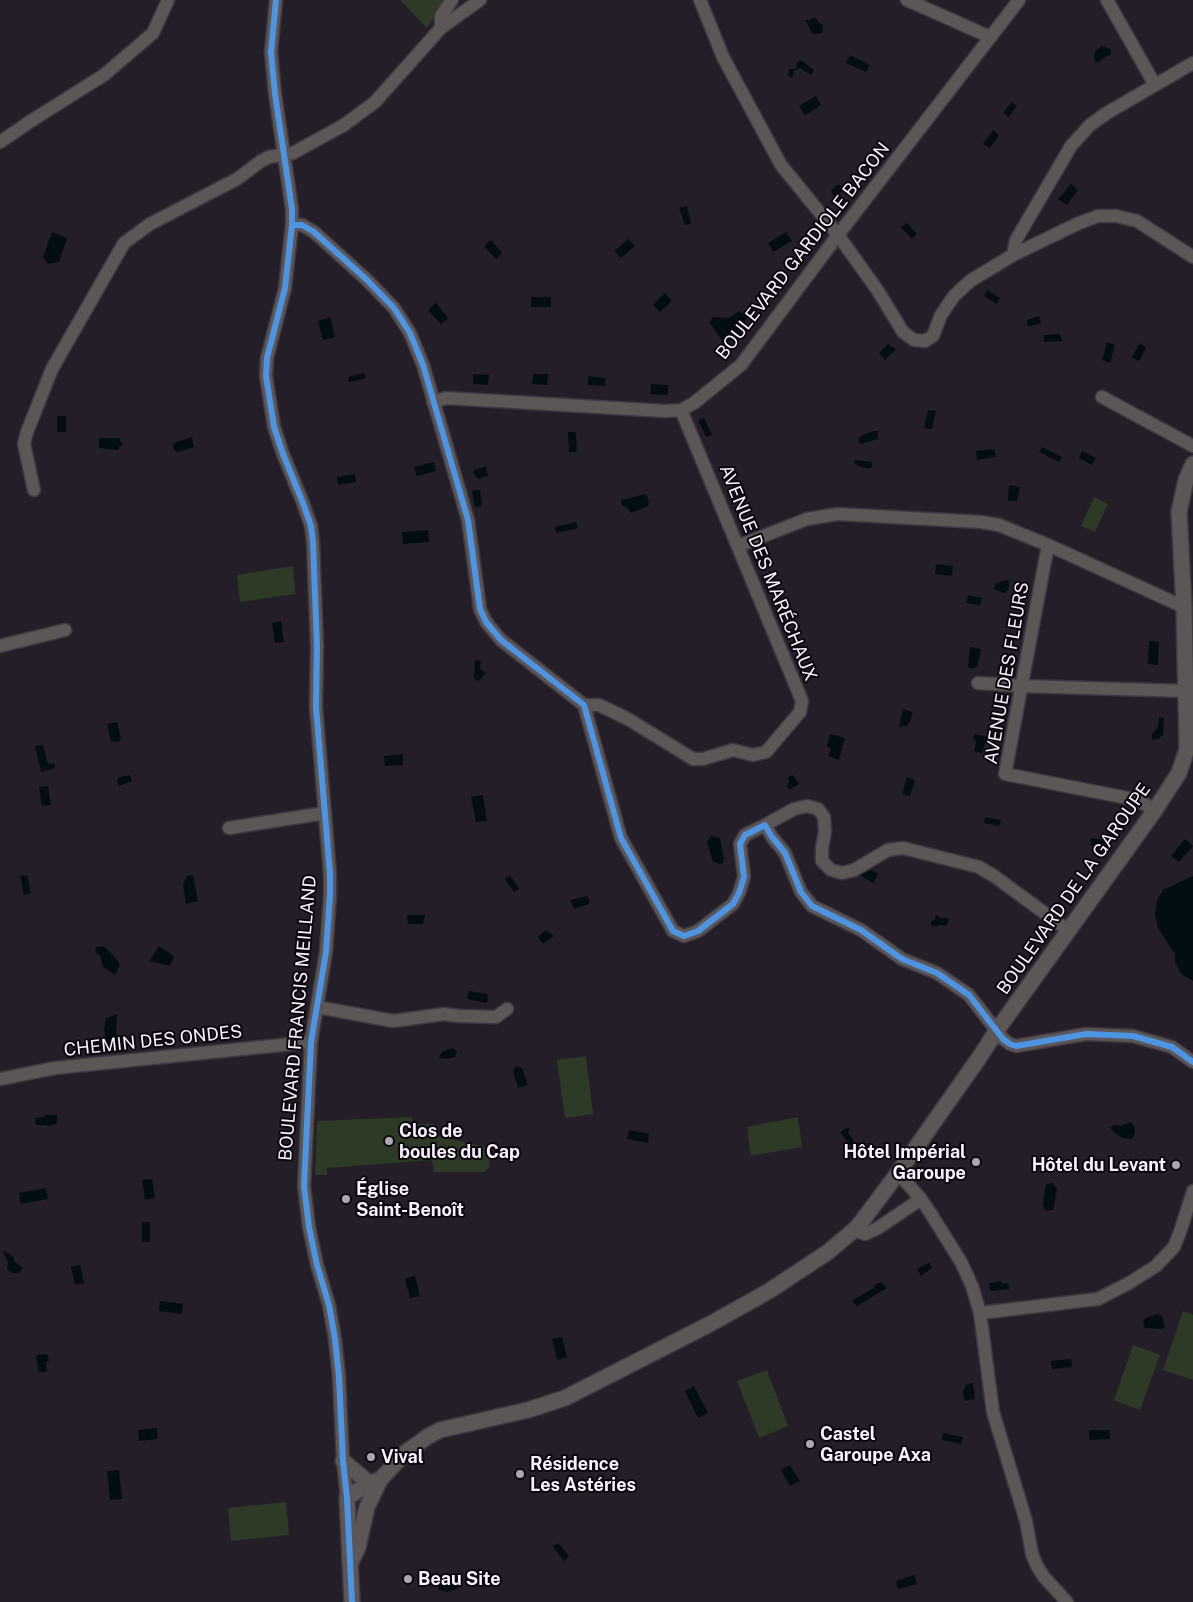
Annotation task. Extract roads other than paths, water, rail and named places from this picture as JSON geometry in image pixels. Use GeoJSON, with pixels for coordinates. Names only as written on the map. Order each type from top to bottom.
{"type":"FeatureCollection","features":[{"type":"Feature","properties":{"kind":"street"},"geometry":{"type":"LineString","coordinates":[[0,142],[104,76],[153,33],[168,0]]}},
{"type":"Feature","properties":{"kind":"street","name":"BOULEVARD FRANCIS MEILLAND"},"geometry":{"type":"LineString","coordinates":[[276,0],[271,52],[276,104],[292,209],[292,225],[284,288],[267,358],[266,376],[274,426],[311,526],[317,646],[316,707],[330,874],[326,952],[311,1042],[304,1192],[317,1265],[329,1305],[335,1339],[339,1377],[343,1462],[348,1504],[352,1602]]}},
{"type":"Feature","properties":{"kind":"street"},"geometry":{"type":"LineString","coordinates":[[441,28],[441,16],[452,0]]}},
{"type":"Feature","properties":{"kind":"street"},"geometry":{"type":"LineString","coordinates":[[34,490],[24,444],[27,432],[52,369],[124,243],[150,224],[238,179],[261,161],[269,157],[293,153],[344,125],[375,102],[441,28],[480,0]]}},
{"type":"Feature","properties":{"kind":"street"},"geometry":{"type":"LineString","coordinates":[[700,0],[723,57],[781,165],[838,235],[878,291],[903,332],[914,340],[925,341],[933,336],[941,315],[954,296],[970,281],[1013,255],[1098,216],[1116,216],[1137,221],[1193,257]]}},
{"type":"Feature","properties":{"kind":"street"},"geometry":{"type":"LineString","coordinates":[[907,0],[990,37]]}},
{"type":"Feature","properties":{"kind":"street","name":"BOULEVARD GARDIOLE BACON"},"geometry":{"type":"LineString","coordinates":[[682,410],[694,403],[741,365],[838,235],[1019,0]]}},
{"type":"Feature","properties":{"kind":"street"},"geometry":{"type":"LineString","coordinates":[[1107,0],[1155,85]]}},
{"type":"Feature","properties":{"kind":"street"},"geometry":{"type":"LineString","coordinates":[[1013,255],[1016,240],[1072,146],[1090,125],[1106,113],[1193,63]]}},
{"type":"Feature","properties":{"kind":"street"},"geometry":{"type":"LineString","coordinates":[[292,225],[302,225],[314,232],[366,279],[394,308],[410,333],[423,365],[468,520],[476,593],[480,609],[486,622],[501,640],[584,705],[621,838],[673,931],[684,936],[698,931],[733,904],[744,877],[740,844],[745,835],[794,809],[807,806],[818,809],[824,817],[825,831],[822,860],[831,870],[842,873],[854,870],[888,850],[903,848],[979,867],[1069,931]]}},
{"type":"Feature","properties":{"kind":"street"},"geometry":{"type":"LineString","coordinates":[[1102,397],[1193,446]]}},
{"type":"Feature","properties":{"kind":"street"},"geometry":{"type":"LineString","coordinates":[[433,402],[446,398],[665,411],[682,410]]}},
{"type":"Feature","properties":{"kind":"street","name":"AVENUE DES MARÉCHAUX"},"geometry":{"type":"LineString","coordinates":[[584,705],[598,705],[628,719],[693,759],[703,759],[733,750],[753,755],[766,752],[800,712],[802,701],[682,410]]}},
{"type":"Feature","properties":{"kind":"street","name":"BOULEVARD DE LA GAROUPE"},"geometry":{"type":"LineString","coordinates":[[351,1562],[358,1547],[366,1507],[374,1481],[405,1453],[427,1437],[440,1430],[528,1410],[565,1398],[770,1291],[828,1252],[854,1230],[898,1173],[997,1030],[1155,810],[1178,773],[1187,749],[1184,607],[1179,512],[1186,480],[1193,464]]}},
{"type":"Feature","properties":{"kind":"street"},"geometry":{"type":"LineString","coordinates":[[738,546],[807,519],[838,514],[999,525],[1048,545],[1184,607]]}},
{"type":"Feature","properties":{"kind":"street","name":"AVENUE DES FLEURS"},"geometry":{"type":"LineString","coordinates":[[1048,545],[1005,774],[1138,800],[1155,810]]}},
{"type":"Feature","properties":{"kind":"street"},"geometry":{"type":"LineString","coordinates":[[0,646],[65,630]]}},
{"type":"Feature","properties":{"kind":"street"},"geometry":{"type":"LineString","coordinates":[[978,683],[1185,691]]}},
{"type":"Feature","properties":{"kind":"street"},"geometry":{"type":"LineString","coordinates":[[229,828],[325,813]]}},
{"type":"Feature","properties":{"kind":"street"},"geometry":{"type":"LineString","coordinates":[[765,825],[785,854],[800,892],[812,906],[840,918],[861,930],[902,959],[937,972],[969,995],[1002,1039],[1016,1046],[1086,1034],[1133,1036],[1172,1047],[1193,1062]]}},
{"type":"Feature","properties":{"kind":"street"},"geometry":{"type":"LineString","coordinates":[[317,1007],[393,1021],[444,1014],[496,1016],[507,1008]]}},
{"type":"Feature","properties":{"kind":"street","name":"CHEMIN DES ONDES"},"geometry":{"type":"LineString","coordinates":[[0,1079],[64,1067],[311,1042]]}},
{"type":"Feature","properties":{"kind":"street"},"geometry":{"type":"LineString","coordinates":[[898,1173],[920,1199],[961,1262],[972,1286],[980,1313],[992,1412],[1026,1521],[1032,1554],[1044,1577],[1067,1602]]}},
{"type":"Feature","properties":{"kind":"street"},"geometry":{"type":"LineString","coordinates":[[980,1313],[1098,1299],[1129,1283],[1156,1266],[1174,1247],[1193,1192]]}},
{"type":"Feature","properties":{"kind":"street"},"geometry":{"type":"LineString","coordinates":[[854,1230],[865,1234],[878,1228],[920,1199]]}},
{"type":"Feature","properties":{"kind":"street"},"geometry":{"type":"LineString","coordinates":[[343,1462],[374,1481],[348,1504]]}},
{"type":"Feature","properties":{"kind":"street"},"geometry":{"type":"LineString","coordinates":[[348,1504],[366,1507]]}},
{"type":"Feature","properties":{"kind":"place","name":"Clos de boules du Cap"},"geometry":{"type":"Point","coordinates":[389,1141]}},
{"type":"Feature","properties":{"kind":"place","name":"Hôtel Impérial Garoupe"},"geometry":{"type":"Point","coordinates":[976,1162]}},
{"type":"Feature","properties":{"kind":"place","name":"Hôtel du Levant"},"geometry":{"type":"Point","coordinates":[1176,1165]}},
{"type":"Feature","properties":{"kind":"place","name":"Église Saint-Benoît"},"geometry":{"type":"Point","coordinates":[346,1199]}},
{"type":"Feature","properties":{"kind":"place","name":"Castel Garoupe Axa"},"geometry":{"type":"Point","coordinates":[810,1444]}},
{"type":"Feature","properties":{"kind":"place","name":"Vival"},"geometry":{"type":"Point","coordinates":[371,1457]}},
{"type":"Feature","properties":{"kind":"place","name":"Résidence Les Astéries"},"geometry":{"type":"Point","coordinates":[520,1474]}},
{"type":"Feature","properties":{"kind":"place","name":"Beau Site"},"geometry":{"type":"Point","coordinates":[408,1579]}}]}
